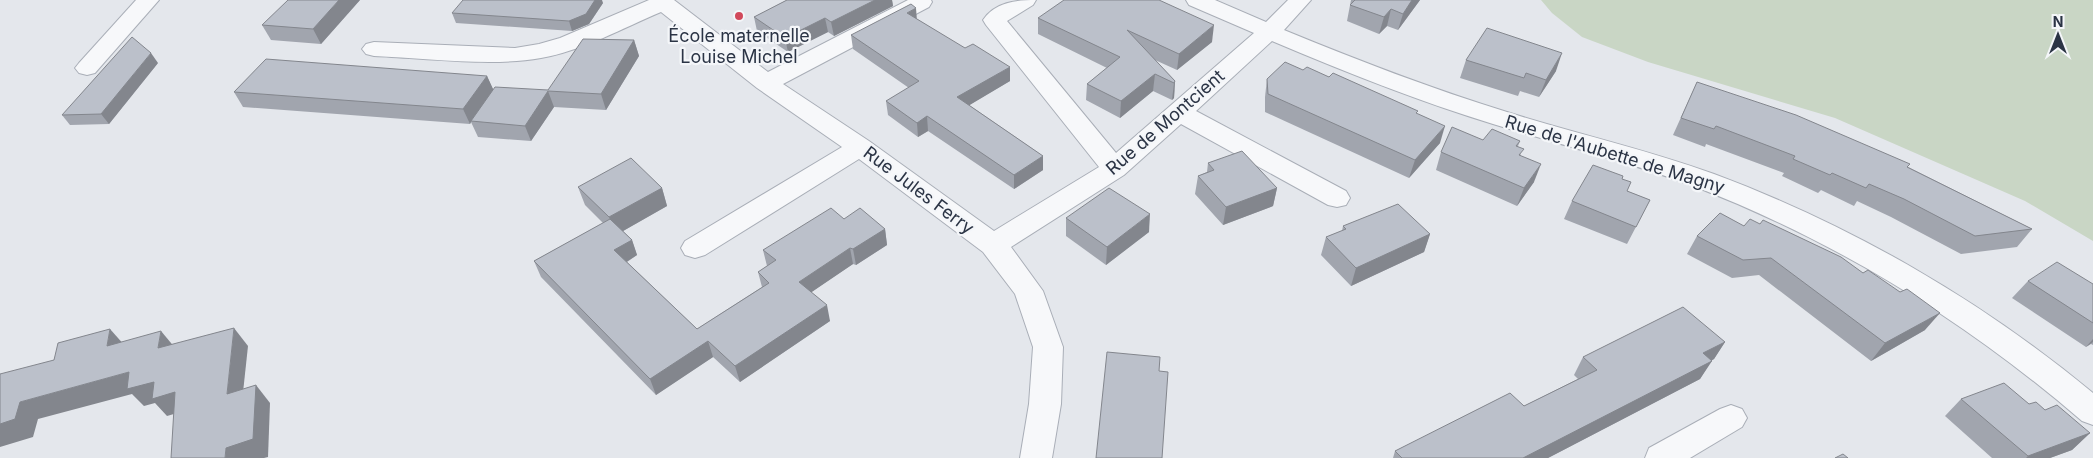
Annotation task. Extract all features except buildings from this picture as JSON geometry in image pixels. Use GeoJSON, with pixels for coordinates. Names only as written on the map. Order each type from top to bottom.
{"type":"FeatureCollection","features":[{"type":"Feature","properties":{"kind":"street"},"geometry":{"type":"LineString","coordinates":[[87,68],[148,0]]}},
{"type":"Feature","properties":{"kind":"street"},"geometry":{"type":"LineString","coordinates":[[1025,0],[994,20],[1115,169]]}},
{"type":"Feature","properties":{"kind":"street","name":"Rue de l'Aubette de Magny"},"geometry":{"type":"LineString","coordinates":[[1197,0],[1269,32],[1392,81],[1499,118],[1666,166],[1800,220],[1865,253],[1931,293],[2003,341],[2093,412]]}},
{"type":"Feature","properties":{"kind":"street","name":"Rue de Montcient"},"geometry":{"type":"LineString","coordinates":[[993,245],[1115,169],[1269,32],[1300,0]]}},
{"type":"Feature","properties":{"kind":"street"},"geometry":{"type":"LineString","coordinates":[[374,49],[515,55],[542,51],[568,43],[661,1]]}},
{"type":"Feature","properties":{"kind":"street","name":"Rue Jules Ferry"},"geometry":{"type":"LineString","coordinates":[[661,1],[766,83],[860,147],[993,245],[1013,268],[1029,291],[1048,347],[1045,404],[1036,458]]}},
{"type":"Feature","properties":{"kind":"street"},"geometry":{"type":"LineString","coordinates":[[766,83],[921,2]]}},
{"type":"Feature","properties":{"kind":"street"},"geometry":{"type":"LineString","coordinates":[[1179,112],[1337,198]]}},
{"type":"Feature","properties":{"kind":"street"},"geometry":{"type":"LineString","coordinates":[[695,248],[860,147]]}},
{"type":"Feature","properties":{"kind":"street"},"geometry":{"type":"LineString","coordinates":[[1661,458],[1731,418]]}},
{"type":"Feature","properties":{"kind":"green space"},"geometry":{"type":"Polygon","coordinates":[[[1541,0],[2093,0],[2093,241],[2025,201],[1835,118],[1648,62],[1582,37],[1552,13],[1541,0]]]}},
{"type":"Feature","properties":{"kind":"place","name":"École maternelle Louise Michel"},"geometry":{"type":"Point","coordinates":[739,16]}}]}
